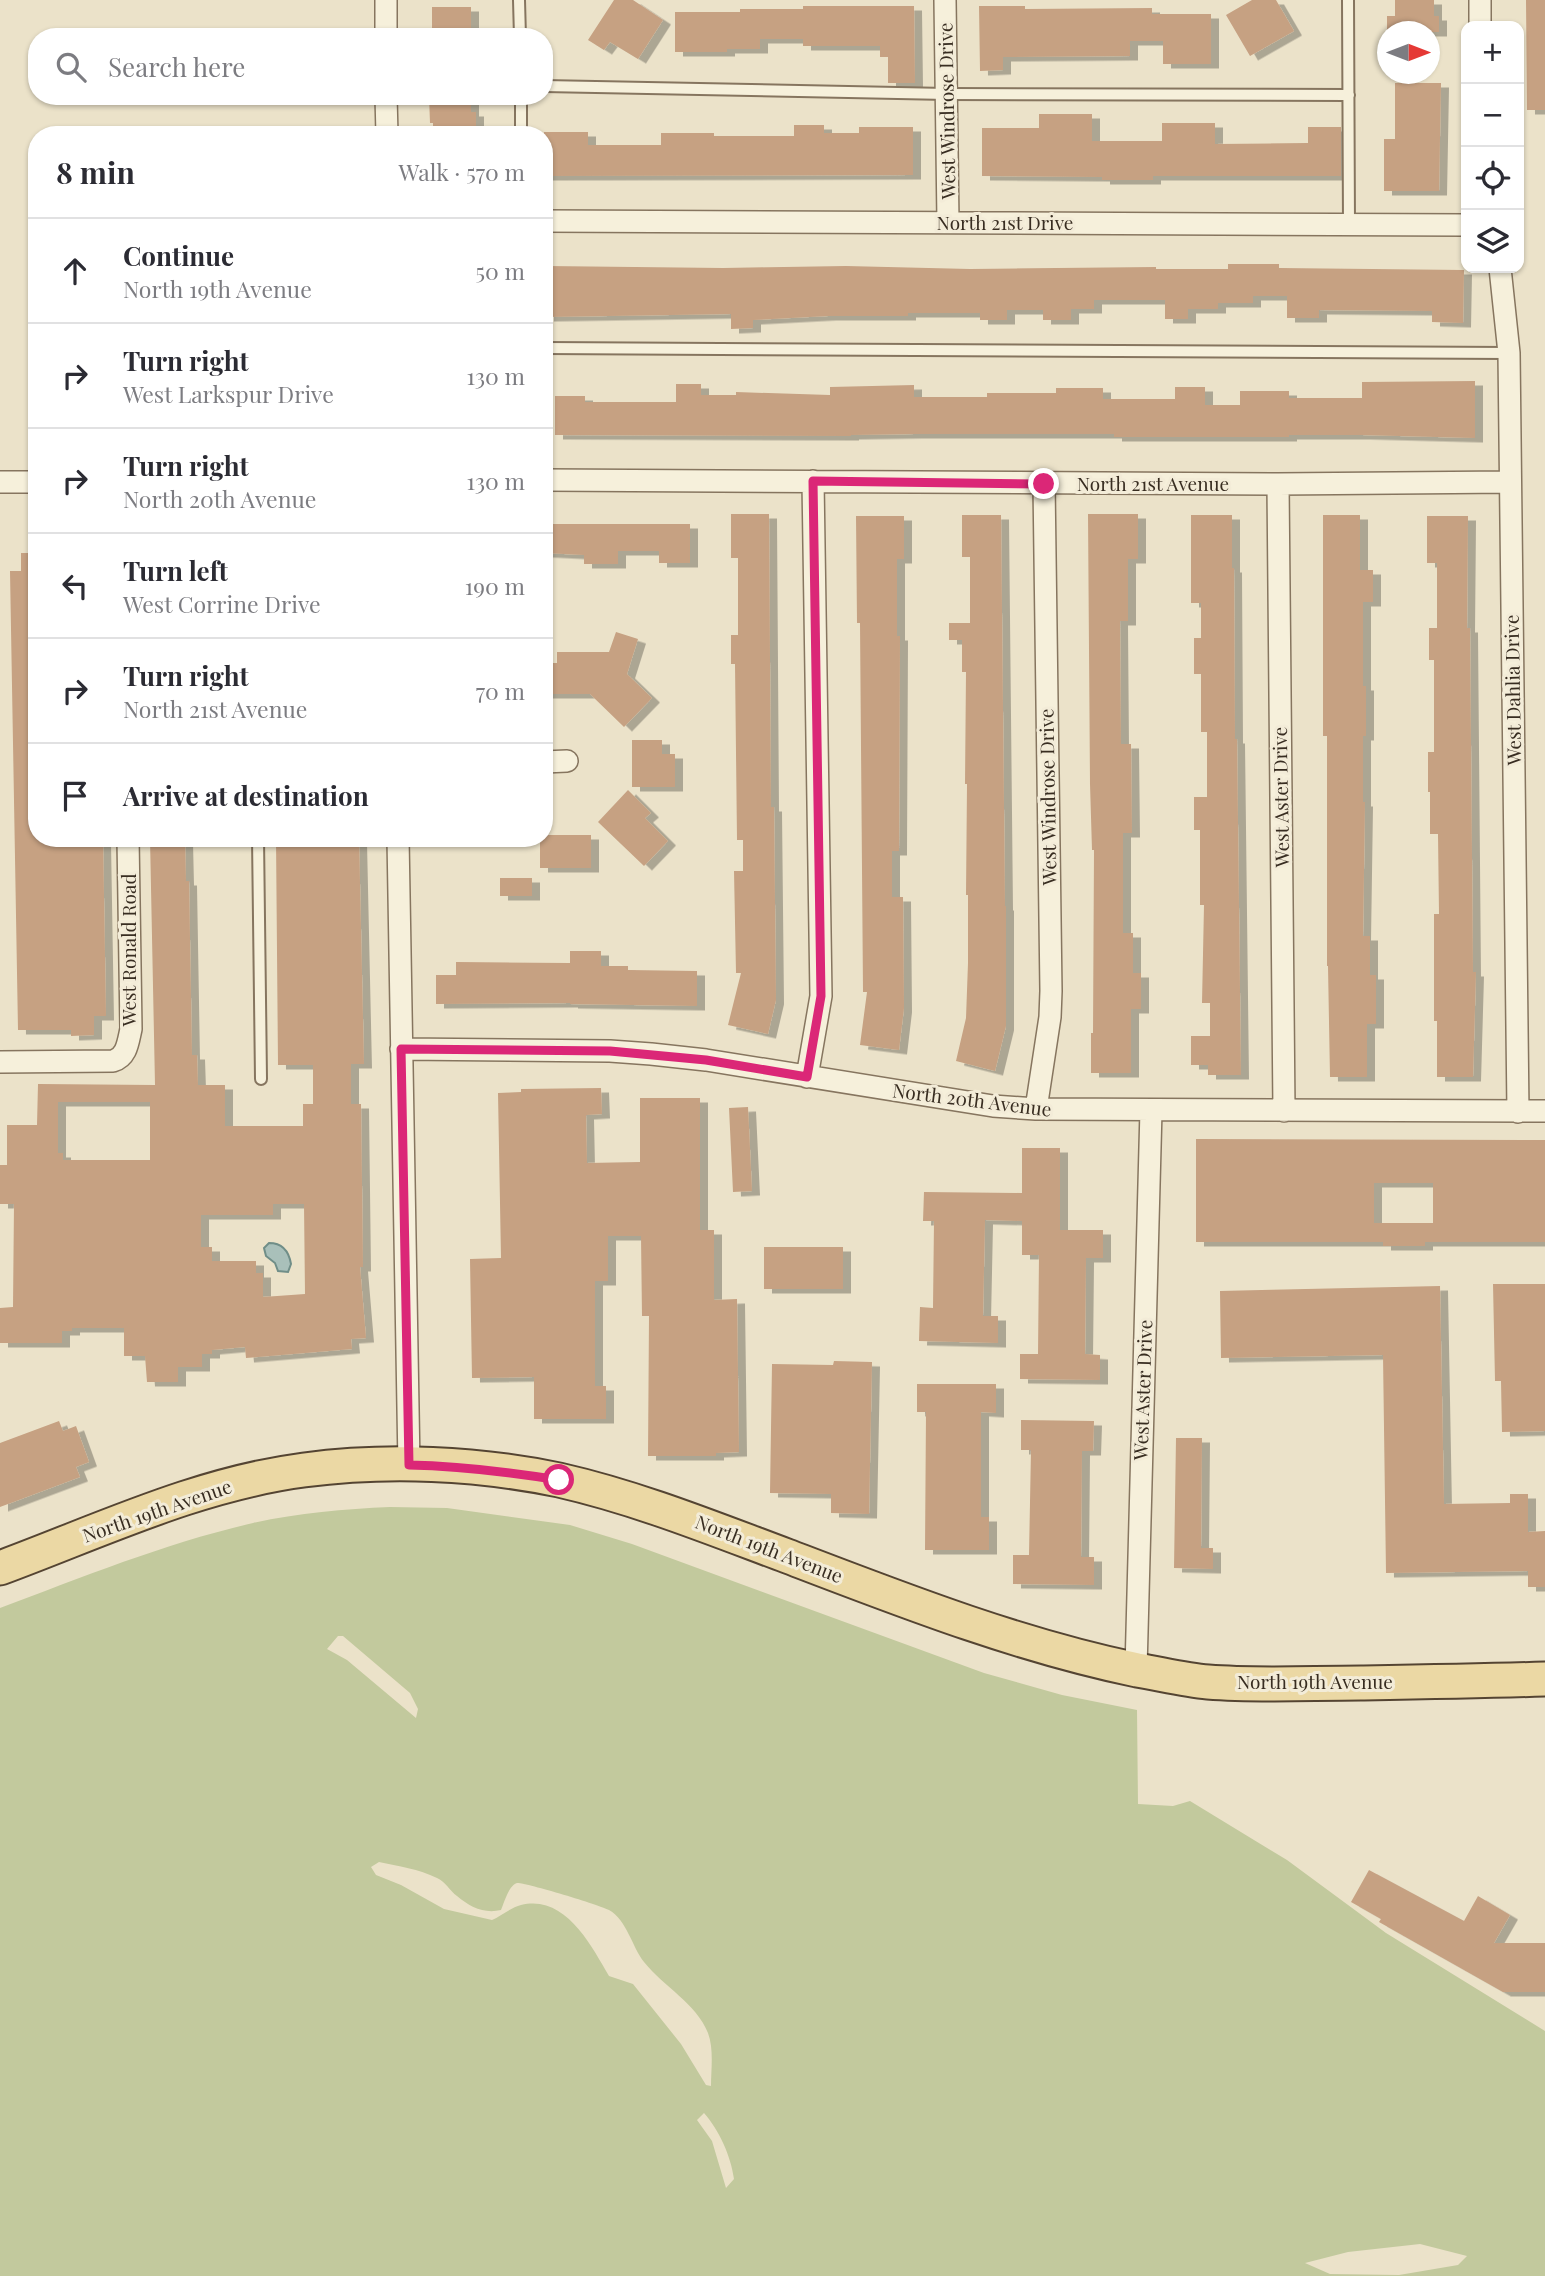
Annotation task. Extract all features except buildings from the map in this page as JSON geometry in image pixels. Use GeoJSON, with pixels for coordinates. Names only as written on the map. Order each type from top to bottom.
{"type":"FeatureCollection","features":[{"type":"Feature","properties":{"kind":"main road","name":"North 19th Avenue"},"geometry":{"type":"LineString","coordinates":[[0,1568],[176,1500],[238,1482],[305,1470],[373,1465],[449,1466],[507,1471],[559,1480],[609,1493],[695,1520],[901,1600],[1018,1640],[1136,1669],[1207,1682],[1545,1679]]}},
{"type":"Feature","properties":{"kind":"street"},"geometry":{"type":"LineString","coordinates":[[386,0],[386,28]]}},
{"type":"Feature","properties":{"kind":"street","name":"West Windrose Drive"},"geometry":{"type":"LineString","coordinates":[[945,0],[948,222]]}},
{"type":"Feature","properties":{"kind":"street"},"geometry":{"type":"LineString","coordinates":[[1480,0],[1480,21]]}},
{"type":"Feature","properties":{"kind":"street"},"geometry":{"type":"LineString","coordinates":[[386,105],[387,126]]}},
{"type":"Feature","properties":{"kind":"street","name":"North 21st Drive"},"geometry":{"type":"LineString","coordinates":[[553,221],[1461,225]]}},
{"type":"Feature","properties":{"kind":"street","name":"West Dahlia Drive"},"geometry":{"type":"LineString","coordinates":[[1501,273],[1509,353],[1518,1112]]}},
{"type":"Feature","properties":{"kind":"street","name":"North 21st Avenue"},"geometry":{"type":"LineString","coordinates":[[553,480],[1044,484],[1510,482]]}},
{"type":"Feature","properties":{"kind":"street"},"geometry":{"type":"LineString","coordinates":[[807,1077],[821,996],[813,481]]}},
{"type":"Feature","properties":{"kind":"street"},"geometry":{"type":"LineString","coordinates":[[0,482],[28,482]]}},
{"type":"Feature","properties":{"kind":"street","name":"West Windrose Drive"},"geometry":{"type":"LineString","coordinates":[[1036,1109],[1050,1017],[1051,991],[1044,484]]}},
{"type":"Feature","properties":{"kind":"street","name":"West Aster Drive"},"geometry":{"type":"LineString","coordinates":[[1278,484],[1284,1111]]}},
{"type":"Feature","properties":{"kind":"street"},"geometry":{"type":"LineString","coordinates":[[553,762],[567,761]]}},
{"type":"Feature","properties":{"kind":"street","name":"West Ronald Road"},"geometry":{"type":"LineString","coordinates":[[0,1062],[118,1059],[126,1052],[131,1029],[128,847]]}},
{"type":"Feature","properties":{"kind":"street"},"geometry":{"type":"LineString","coordinates":[[398,847],[409,1465]]}},
{"type":"Feature","properties":{"kind":"street","name":"North 20th Avenue"},"geometry":{"type":"LineString","coordinates":[[401,1049],[610,1051],[706,1060],[993,1106],[1036,1109],[1545,1111]]}},
{"type":"Feature","properties":{"kind":"street","name":"West Aster Drive"},"geometry":{"type":"LineString","coordinates":[[1136,1669],[1150,1110]]}},
{"type":"Feature","properties":{"kind":"lane"},"geometry":{"type":"LineString","coordinates":[[519,0],[520,28]]}},
{"type":"Feature","properties":{"kind":"lane"},"geometry":{"type":"LineString","coordinates":[[1348,0],[1349,225]]}},
{"type":"Feature","properties":{"kind":"lane"},"geometry":{"type":"LineString","coordinates":[[553,86],[947,94],[1349,94]]}},
{"type":"Feature","properties":{"kind":"lane"},"geometry":{"type":"LineString","coordinates":[[521,105],[521,126]]}},
{"type":"Feature","properties":{"kind":"lane"},"geometry":{"type":"LineString","coordinates":[[553,348],[1509,353]]}},
{"type":"Feature","properties":{"kind":"lane"},"geometry":{"type":"LineString","coordinates":[[258,847],[261,1079]]}},
{"type":"Feature","properties":{"kind":"green space"},"geometry":{"type":"Polygon","coordinates":[[[390,1507],[447,1508],[570,1525],[632,1544],[984,1673],[1062,1695],[1137,1710],[1138,1804],[1173,1806],[1190,1801],[1287,1860],[1386,1933],[1545,2031],[1545,2276],[0,2276],[0,1608],[125,1561],[221,1531],[321,1512],[390,1507]],[[338,1636],[327,1649],[347,1660],[416,1718],[418,1709],[410,1693],[343,1636],[338,1636]],[[379,1862],[371,1867],[376,1875],[401,1885],[444,1909],[492,1920],[521,1905],[551,1907],[563,1914],[585,1937],[609,1976],[633,1984],[681,2044],[706,2085],[711,2086],[711,2046],[703,2022],[644,1962],[625,1927],[609,1910],[562,1894],[517,1883],[509,1891],[501,1910],[477,1909],[454,1894],[443,1881],[430,1875],[379,1862]],[[704,2113],[697,2120],[712,2141],[726,2188],[734,2179],[724,2144],[704,2113]],[[1420,2244],[1348,2252],[1305,2263],[1330,2274],[1399,2275],[1458,2265],[1467,2256],[1420,2244]]]}},
{"type":"Feature","properties":{"kind":"water"},"geometry":{"type":"Polygon","coordinates":[[[269,1243],[282,1246],[287,1252],[291,1264],[288,1272],[278,1271],[275,1263],[266,1256],[264,1248],[269,1243]]]}},
{"type":"Feature","properties":{"kind":"route"},"geometry":{"type":"LineString","coordinates":[[559,1480],[507,1471],[409,1465],[401,1049],[610,1051],[706,1060],[807,1077],[821,996],[813,481],[1044,484]]}}]}
